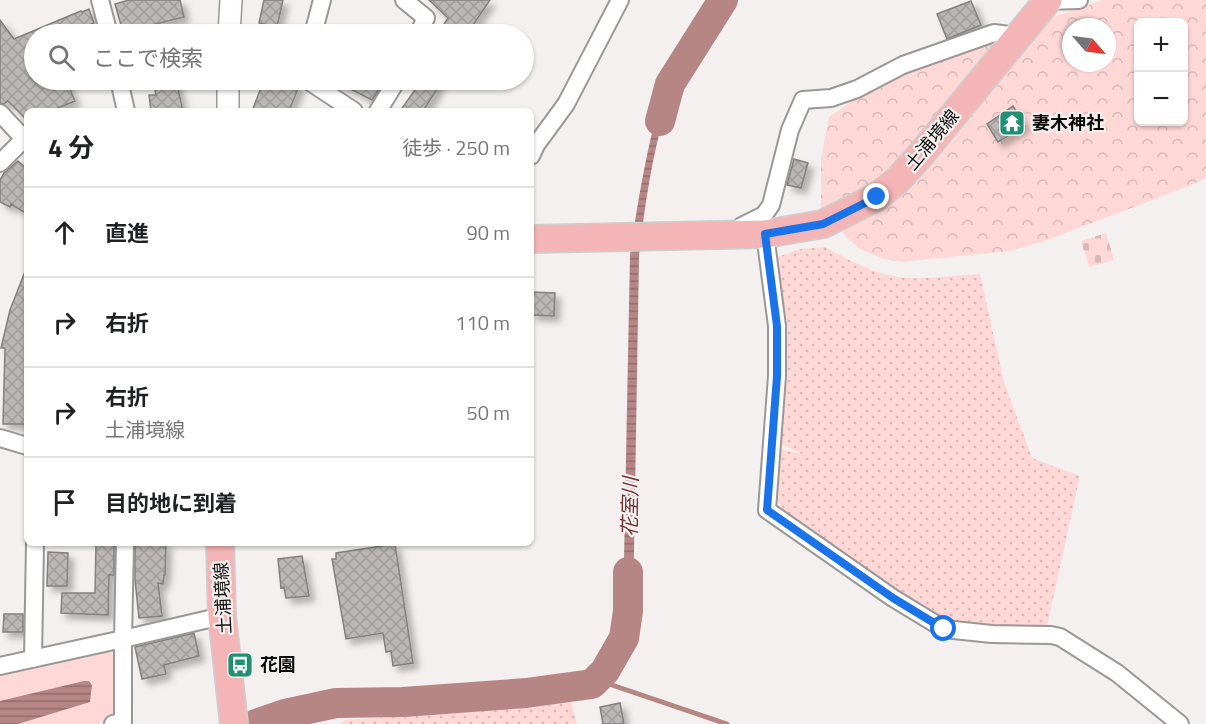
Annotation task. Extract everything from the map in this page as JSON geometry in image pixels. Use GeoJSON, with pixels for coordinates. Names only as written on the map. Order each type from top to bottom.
{"type":"FeatureCollection","features":[{"type":"Feature","properties":{"kind":"main road","name":"土浦境線"},"geometry":{"type":"LineString","coordinates":[[534,239],[754,234],[823,224],[877,197],[899,179],[1047,0]]}},
{"type":"Feature","properties":{"kind":"main road","name":"土浦境線"},"geometry":{"type":"LineString","coordinates":[[220,546],[222,616],[233,712]]}},
{"type":"Feature","properties":{"kind":"street"},"geometry":{"type":"LineString","coordinates":[[100,0],[106,24]]}},
{"type":"Feature","properties":{"kind":"street"},"geometry":{"type":"LineString","coordinates":[[230,24],[231,0]]}},
{"type":"Feature","properties":{"kind":"street"},"geometry":{"type":"LineString","coordinates":[[316,24],[322,0]]}},
{"type":"Feature","properties":{"kind":"street"},"geometry":{"type":"LineString","coordinates":[[404,0],[426,18],[423,24]]}},
{"type":"Feature","properties":{"kind":"street"},"geometry":{"type":"LineString","coordinates":[[534,149],[566,104],[620,0]]}},
{"type":"Feature","properties":{"kind":"street"},"geometry":{"type":"LineString","coordinates":[[1047,0],[1079,0]]}},
{"type":"Feature","properties":{"kind":"street"},"geometry":{"type":"LineString","coordinates":[[1018,36],[994,33],[903,65],[857,89],[831,98],[803,100],[790,130],[771,205],[764,215],[742,226],[754,234],[777,326],[777,376],[767,510],[893,598],[944,629],[992,634],[1051,635],[1060,638],[1117,673],[1180,724]]}},
{"type":"Feature","properties":{"kind":"street"},"geometry":{"type":"LineString","coordinates":[[121,90],[125,108]]}},
{"type":"Feature","properties":{"kind":"street"},"geometry":{"type":"LineString","coordinates":[[228,90],[228,108]]}},
{"type":"Feature","properties":{"kind":"street"},"geometry":{"type":"LineString","coordinates":[[322,90],[349,108]]}},
{"type":"Feature","properties":{"kind":"street"},"geometry":{"type":"LineString","coordinates":[[380,108],[391,90]]}},
{"type":"Feature","properties":{"kind":"street"},"geometry":{"type":"LineString","coordinates":[[0,113],[24,140]]}},
{"type":"Feature","properties":{"kind":"street"},"geometry":{"type":"LineString","coordinates":[[0,163],[24,142]]}},
{"type":"Feature","properties":{"kind":"street"},"geometry":{"type":"LineString","coordinates":[[0,438],[24,445]]}},
{"type":"Feature","properties":{"kind":"street"},"geometry":{"type":"LineString","coordinates":[[33,659],[35,546]]}},
{"type":"Feature","properties":{"kind":"street"},"geometry":{"type":"LineString","coordinates":[[113,724],[123,721],[125,546]]}},
{"type":"Feature","properties":{"kind":"street"},"geometry":{"type":"LineString","coordinates":[[0,666],[222,616]]}},
{"type":"Feature","properties":{"kind":"green space"},"geometry":{"type":"Polygon","coordinates":[[[1103,0],[1206,0],[1206,178],[1042,242],[1009,251],[902,262],[883,259],[860,249],[840,229],[874,216],[911,189],[1053,17],[1103,0]]]}},
{"type":"Feature","properties":{"kind":"green space"},"geometry":{"type":"Polygon","coordinates":[[[995,37],[1000,40],[996,51],[870,191],[821,214],[821,159],[829,117],[876,85],[908,69],[995,37]]]}},
{"type":"Feature","properties":{"kind":"green space"},"geometry":{"type":"Polygon","coordinates":[[[1106,233],[1114,260],[1089,267],[1081,241],[1106,233]]]}},
{"type":"Feature","properties":{"kind":"green space"},"geometry":{"type":"Polygon","coordinates":[[[825,247],[866,267],[898,277],[926,278],[980,274],[1004,382],[1032,458],[1080,476],[1046,631],[953,625],[934,617],[789,518],[774,495],[780,449],[803,454],[778,443],[777,257],[800,249],[825,247]]]}},
{"type":"Feature","properties":{"kind":"green space"},"geometry":{"type":"Polygon","coordinates":[[[110,652],[115,656],[114,714],[110,720],[97,724],[0,724],[0,676],[110,652]]]}},
{"type":"Feature","properties":{"kind":"green space"},"geometry":{"type":"Polygon","coordinates":[[[571,702],[577,724],[339,724],[346,720],[571,702]]]}},
{"type":"Feature","properties":{"kind":"water"},"geometry":{"type":"Polygon","coordinates":[[[665,82],[675,84],[656,146],[639,256],[633,611],[623,610],[630,255],[644,168],[665,82]]]}},
{"type":"Feature","properties":{"kind":"water"},"geometry":{"type":"Polygon","coordinates":[[[89,681],[92,685],[90,702],[18,724],[0,724],[0,701],[89,681]]]}},
{"type":"Feature","properties":{"kind":"water"},"geometry":{"type":"Polygon","coordinates":[[[358,696],[359,708],[316,712],[272,724],[241,724],[299,706],[358,696]]]}},
{"type":"Feature","properties":{"kind":"building"},"geometry":{"type":"Polygon","coordinates":[[[129,0],[180,0],[184,17],[156,24],[121,24],[115,4],[129,0]]]}},
{"type":"Feature","properties":{"kind":"building"},"geometry":{"type":"Polygon","coordinates":[[[264,0],[283,0],[278,24],[259,23],[264,0]]]}},
{"type":"Feature","properties":{"kind":"building"},"geometry":{"type":"Polygon","coordinates":[[[429,0],[490,0],[474,24],[444,24],[448,18],[429,0]]]}},
{"type":"Feature","properties":{"kind":"building"},"geometry":{"type":"Polygon","coordinates":[[[971,1],[981,25],[947,39],[937,14],[971,1]]]}},
{"type":"Feature","properties":{"kind":"building"},"geometry":{"type":"Polygon","coordinates":[[[89,9],[94,23],[50,24],[81,11],[89,9]]]}},
{"type":"Feature","properties":{"kind":"building"},"geometry":{"type":"Polygon","coordinates":[[[0,20],[14,39],[24,35],[24,90],[70,90],[75,101],[58,108],[24,108],[24,117],[8,101],[4,104],[0,103],[0,20]]]}},
{"type":"Feature","properties":{"kind":"building"},"geometry":{"type":"Polygon","coordinates":[[[155,90],[178,90],[182,108],[151,108],[149,95],[156,95],[155,90]]]}},
{"type":"Feature","properties":{"kind":"building"},"geometry":{"type":"Polygon","coordinates":[[[260,90],[297,90],[290,108],[253,108],[260,90]]]}},
{"type":"Feature","properties":{"kind":"building"},"geometry":{"type":"Polygon","coordinates":[[[352,90],[378,90],[372,100],[352,90]]]}},
{"type":"Feature","properties":{"kind":"building"},"geometry":{"type":"Polygon","coordinates":[[[415,90],[436,90],[425,108],[402,108],[415,90]]]}},
{"type":"Feature","properties":{"kind":"building","name":"妻木神社"},"geometry":{"type":"Polygon","coordinates":[[[1013,106],[1025,126],[998,142],[987,124],[1013,106]]]}},
{"type":"Feature","properties":{"kind":"building"},"geometry":{"type":"Polygon","coordinates":[[[794,159],[808,163],[801,188],[787,185],[794,159]]]}},
{"type":"Feature","properties":{"kind":"building"},"geometry":{"type":"Polygon","coordinates":[[[18,161],[24,166],[24,212],[11,204],[10,207],[0,202],[0,180],[4,173],[18,161]]]}},
{"type":"Feature","properties":{"kind":"building"},"geometry":{"type":"Polygon","coordinates":[[[24,274],[24,424],[3,424],[5,348],[1,348],[10,310],[24,274]]]}},
{"type":"Feature","properties":{"kind":"building"},"geometry":{"type":"Polygon","coordinates":[[[534,292],[555,293],[554,316],[534,315],[534,292]]]}},
{"type":"Feature","properties":{"kind":"building"},"geometry":{"type":"Polygon","coordinates":[[[96,546],[114,546],[114,575],[109,575],[108,615],[61,613],[62,593],[95,593],[96,546]]]}},
{"type":"Feature","properties":{"kind":"building"},"geometry":{"type":"Polygon","coordinates":[[[135,546],[166,546],[165,575],[163,584],[158,583],[162,616],[139,618],[135,580],[135,546]]]}},
{"type":"Feature","properties":{"kind":"building"},"geometry":{"type":"Polygon","coordinates":[[[395,546],[413,663],[393,666],[391,651],[386,652],[383,633],[346,639],[332,559],[336,559],[336,553],[395,546]]]}},
{"type":"Feature","properties":{"kind":"building"},"geometry":{"type":"Polygon","coordinates":[[[48,552],[68,553],[67,586],[47,586],[48,552]]]}},
{"type":"Feature","properties":{"kind":"building"},"geometry":{"type":"Polygon","coordinates":[[[302,556],[309,596],[286,598],[284,587],[281,588],[278,559],[302,556]]]}},
{"type":"Feature","properties":{"kind":"building"},"geometry":{"type":"Polygon","coordinates":[[[4,614],[23,614],[23,632],[3,632],[4,614]]]}},
{"type":"Feature","properties":{"kind":"building"},"geometry":{"type":"Polygon","coordinates":[[[194,633],[199,656],[164,665],[166,674],[142,679],[135,647],[194,633]]]}},
{"type":"Feature","properties":{"kind":"building"},"geometry":{"type":"Polygon","coordinates":[[[620,703],[624,724],[603,724],[600,707],[620,703]]]}},
{"type":"Feature","properties":{"kind":"waterway","name":"花室川"},"geometry":{"type":"LineString","coordinates":[[660,121],[670,84],[723,0]]}},
{"type":"Feature","properties":{"kind":"waterway","name":"花室川"},"geometry":{"type":"LineString","coordinates":[[256,724],[285,714],[336,703],[403,702],[526,693],[592,684],[605,671],[624,638],[628,611],[628,572]]}},
{"type":"Feature","properties":{"kind":"waterway"},"geometry":{"type":"LineString","coordinates":[[592,684],[609,684],[727,724]]}},
{"type":"Feature","properties":{"kind":"place","name":"妻木神社"},"geometry":{"type":"Point","coordinates":[1012,123]}},
{"type":"Feature","properties":{"kind":"place","name":"花園"},"geometry":{"type":"Point","coordinates":[240,665]}},
{"type":"Feature","properties":{"kind":"route"},"geometry":{"type":"LineString","coordinates":[[877,197],[823,224],[765,234],[777,326],[777,376],[767,510],[893,598],[944,629]]}}]}
